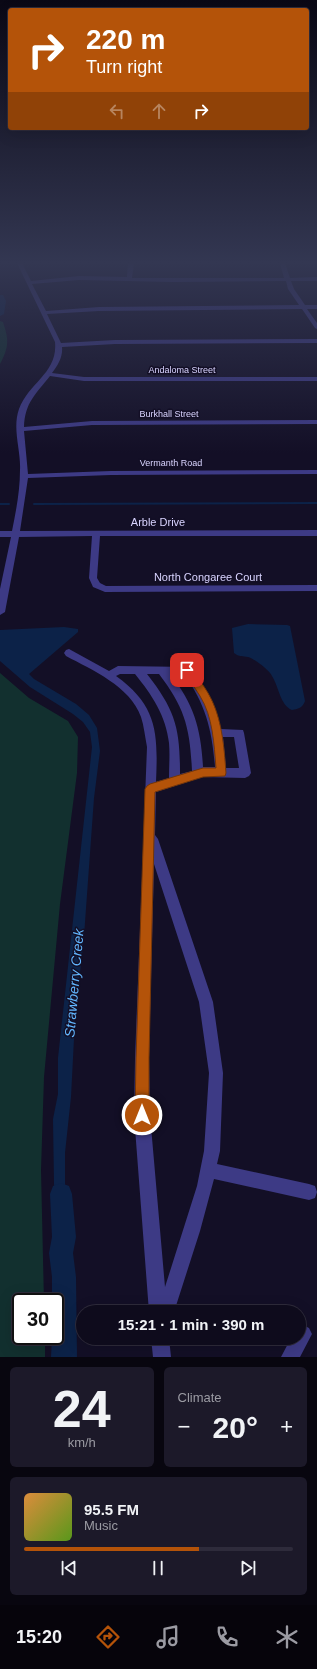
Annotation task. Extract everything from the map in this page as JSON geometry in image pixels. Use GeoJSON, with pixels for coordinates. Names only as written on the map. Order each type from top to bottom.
{"type":"FeatureCollection","features":[{"type":"Feature","properties":{"kind":"street"},"geometry":{"type":"LineString","coordinates":[[0,612],[25,476],[21,414],[27,398],[57,362],[59,356],[59,345],[50,326]]}},
{"type":"Feature","properties":{"kind":"street"},"geometry":{"type":"LineString","coordinates":[[59,345],[115,342],[317,341]]}},
{"type":"Feature","properties":{"kind":"street","name":"Andaloma Street"},"geometry":{"type":"LineString","coordinates":[[47,374],[66,378],[89,379],[317,379]]}},
{"type":"Feature","properties":{"kind":"street","name":"Burkhall Street"},"geometry":{"type":"LineString","coordinates":[[21,428],[85,423],[317,422]]}},
{"type":"Feature","properties":{"kind":"street","name":"Vermanth Road"},"geometry":{"type":"LineString","coordinates":[[25,476],[111,473],[317,472]]}},
{"type":"Feature","properties":{"kind":"street","name":"Arble Drive"},"geometry":{"type":"LineString","coordinates":[[0,534],[317,532]]}},
{"type":"Feature","properties":{"kind":"street","name":"North Congaree Court"},"geometry":{"type":"LineString","coordinates":[[96,534],[93,578],[96,585],[100,587],[111,589],[317,588]]}},
{"type":"Feature","properties":{"kind":"street"},"geometry":{"type":"LineString","coordinates":[[69,654],[120,683],[140,705],[146,715],[152,747],[142,1115],[157,1305]]}},
{"type":"Feature","properties":{"kind":"street"},"geometry":{"type":"LineString","coordinates":[[108,676],[118,670],[187,670],[205,695],[218,733],[221,773]]}},
{"type":"Feature","properties":{"kind":"street"},"geometry":{"type":"LineString","coordinates":[[138,670],[159,697],[167,713],[174,740],[175,781]]}},
{"type":"Feature","properties":{"kind":"street"},"geometry":{"type":"LineString","coordinates":[[162,670],[178,690],[192,718],[197,742],[198,774]]}},
{"type":"Feature","properties":{"kind":"street"},"geometry":{"type":"LineString","coordinates":[[150,789],[198,774],[244,773],[240,733],[218,733]]}},
{"type":"Feature","properties":{"kind":"street"},"geometry":{"type":"LineString","coordinates":[[149,832],[206,1002],[216,1073],[212,1151],[192,1231],[167,1305]]}},
{"type":"Feature","properties":{"kind":"street"},"geometry":{"type":"LineString","coordinates":[[208,1170],[309,1192]]}},
{"type":"Feature","properties":{"kind":"street"},"geometry":{"type":"LineString","coordinates":[[290,1357],[297,1345]]}},
{"type":"Feature","properties":{"kind":"green space"},"geometry":{"type":"Polygon","coordinates":[[[0,326],[4,326],[7,343],[5,353],[0,364],[0,326]]]}},
{"type":"Feature","properties":{"kind":"green space"},"geometry":{"type":"Polygon","coordinates":[[[0,673],[29,698],[68,721],[78,737],[77,773],[60,904],[44,1077],[41,1170],[44,1293],[12,1293],[12,1345],[45,1345],[45,1357],[0,1357],[0,673]]]}},
{"type":"Feature","properties":{"kind":"water"},"geometry":{"type":"Polygon","coordinates":[[[248,624],[290,626],[305,701],[303,705],[297,709],[292,710],[288,708],[282,700],[272,676],[262,665],[251,658],[239,656],[234,653],[232,628],[248,624]]]}},
{"type":"Feature","properties":{"kind":"water"},"geometry":{"type":"Polygon","coordinates":[[[64,627],[78,629],[78,632],[29,674],[34,679],[76,704],[89,715],[97,728],[100,751],[94,798],[84,936],[75,1019],[71,1097],[65,1153],[65,1205],[62,1213],[56,1201],[54,1184],[53,1119],[58,1094],[58,1058],[92,747],[90,732],[83,722],[30,687],[0,661],[0,630],[64,627]]]}},
{"type":"Feature","properties":{"kind":"waterway"},"geometry":{"type":"LineString","coordinates":[[34,504],[317,503]]}},
{"type":"Feature","properties":{"kind":"waterway"},"geometry":{"type":"LineString","coordinates":[[0,504],[9,504]]}},
{"type":"Feature","properties":{"kind":"waterway","name":"Strawberry Creek"},"geometry":{"type":"LineString","coordinates":[[61,1194],[64,1237],[61,1253],[64,1277],[64,1357]]}},
{"type":"Feature","properties":{"kind":"route"},"geometry":{"type":"LineString","coordinates":[[142,1115],[142,1058],[150,789],[203,772],[221,773],[219,740],[215,724],[205,695],[187,670]]}}]}
